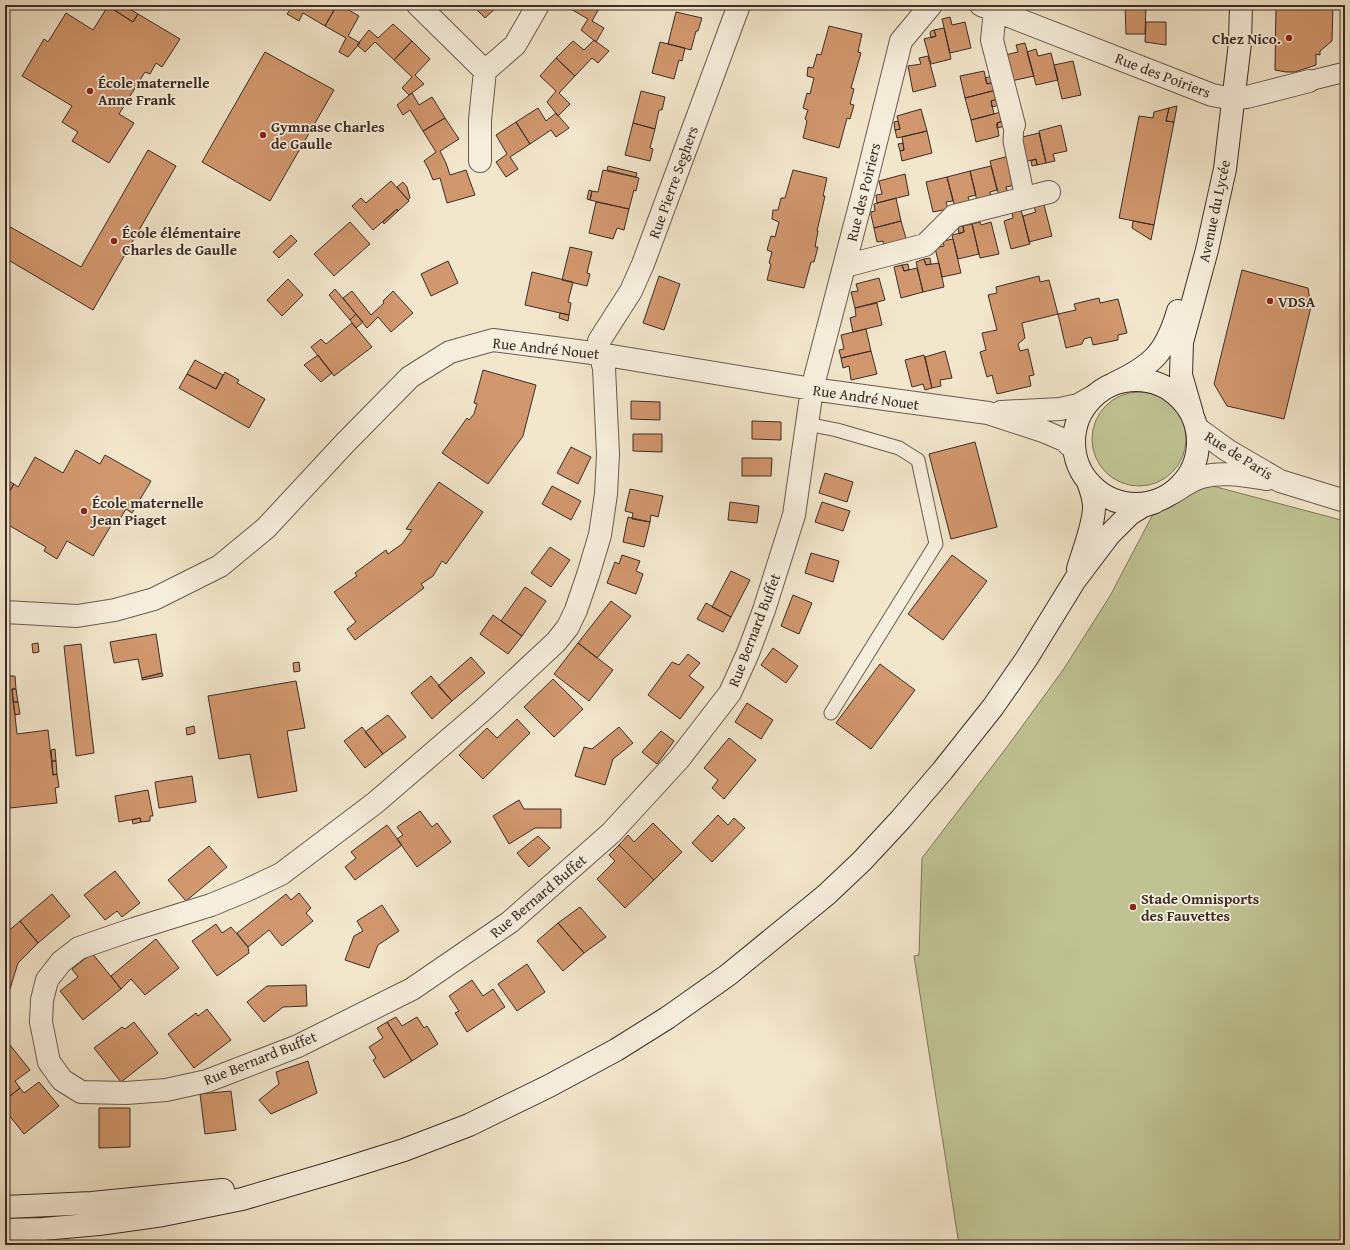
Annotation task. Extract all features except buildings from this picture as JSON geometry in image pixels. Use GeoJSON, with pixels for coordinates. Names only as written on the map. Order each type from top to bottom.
{"type":"FeatureCollection","features":[{"type":"Feature","properties":{"kind":"street"},"geometry":{"type":"LineString","coordinates":[[418,5],[485,71]]}},
{"type":"Feature","properties":{"kind":"street"},"geometry":{"type":"LineString","coordinates":[[480,160],[480,120],[485,71],[515,45],[538,5]]}},
{"type":"Feature","properties":{"kind":"street","name":"Rue Pierre Seghers"},"geometry":{"type":"LineString","coordinates":[[600,354],[599,341],[630,291],[643,264],[739,5]]}},
{"type":"Feature","properties":{"kind":"street","name":"Rue des Poiriers"},"geometry":{"type":"LineString","coordinates":[[812,389],[845,266],[901,41],[932,5]]}},
{"type":"Feature","properties":{"kind":"street","name":"Avenue du Lycée"},"geometry":{"type":"LineString","coordinates":[[1195,421],[1181,375],[1182,342],[1225,169],[1228,98],[1225,74],[1230,5]]}},
{"type":"Feature","properties":{"kind":"street","name":"Avenue du Lycée"},"geometry":{"type":"LineString","coordinates":[[1115,383],[1133,375],[1150,362],[1163,347],[1173,328],[1202,215],[1240,43],[1241,5]]}},
{"type":"Feature","properties":{"kind":"street"},"geometry":{"type":"LineString","coordinates":[[988,7],[992,40],[1014,125],[1013,141],[1025,198]]}},
{"type":"Feature","properties":{"kind":"street","name":"Rue des Poiriers"},"geometry":{"type":"LineString","coordinates":[[988,7],[1212,95],[1228,98]]}},
{"type":"Feature","properties":{"kind":"street"},"geometry":{"type":"LineString","coordinates":[[1228,98],[1247,97],[1345,72]]}},
{"type":"Feature","properties":{"kind":"street"},"geometry":{"type":"LineString","coordinates":[[845,266],[926,246],[954,216],[1049,192]]}},
{"type":"Feature","properties":{"kind":"street","name":"Rue André Nouet"},"geometry":{"type":"LineString","coordinates":[[5,612],[77,616],[115,610],[154,599],[220,566],[266,528],[345,443],[410,377],[450,352],[493,340],[600,354],[812,389],[988,413],[1043,431],[1064,440],[1074,449]]}},
{"type":"Feature","properties":{"kind":"street","name":"Rue Bernard Buffet"},"geometry":{"type":"LineString","coordinates":[[600,354],[604,368],[608,454],[606,494],[600,535],[576,610],[568,627],[556,642],[483,710],[375,804],[281,874],[211,905],[79,948],[61,962],[47,980],[42,1000],[41,1022],[49,1062],[62,1080],[80,1092],[126,1093],[166,1090],[207,1081],[298,1046],[412,989],[510,922],[611,833],[680,759],[730,693],[748,653],[764,610],[794,515],[812,389]]}},
{"type":"Feature","properties":{"kind":"street"},"geometry":{"type":"LineString","coordinates":[[5,1230],[43,1229],[99,1224],[163,1215],[242,1199],[404,1150],[469,1125],[549,1086],[616,1050],[668,1018],[728,975],[826,895],[862,861],[902,819],[993,707],[1027,658],[1075,580],[1109,535],[1130,514],[1163,497],[1186,481],[1195,465],[1199,447],[1195,421],[1181,398],[1167,387],[1150,381],[1132,380],[1115,383],[1104,388],[1094,396],[1082,411],[1075,429],[1074,449],[1079,467],[1093,494],[1094,507],[1092,521],[1075,580]]}},
{"type":"Feature","properties":{"kind":"street","name":"Rue André Nouet"},"geometry":{"type":"LineString","coordinates":[[988,413],[1060,409],[1078,405],[1094,396]]}},
{"type":"Feature","properties":{"kind":"street","name":"Rue de Paris"},"geometry":{"type":"LineString","coordinates":[[1195,421],[1227,450],[1280,481]]}},
{"type":"Feature","properties":{"kind":"street","name":"Rue de Paris"},"geometry":{"type":"LineString","coordinates":[[1163,497],[1188,483],[1203,477],[1234,475],[1280,481],[1345,501]]}},
{"type":"Feature","properties":{"kind":"street"},"geometry":{"type":"LineString","coordinates":[[1088,482],[1102,494],[1119,502],[1137,504],[1163,497]]}},
{"type":"Feature","properties":{"kind":"street"},"geometry":{"type":"LineString","coordinates":[[5,1207],[92,1203],[160,1197],[238,1188],[334,1172]]}},
{"type":"Feature","properties":{"kind":"lane"},"geometry":{"type":"LineString","coordinates":[[807,424],[837,430],[899,448],[918,460],[936,544],[831,713]]}},
{"type":"Feature","properties":{"kind":"green space"},"geometry":{"type":"Polygon","coordinates":[[[1139,392],[1157,396],[1172,406],[1182,421],[1186,439],[1182,457],[1172,472],[1157,482],[1139,486],[1121,482],[1106,472],[1096,457],[1092,439],[1096,421],[1106,406],[1121,396],[1139,392]]]}},
{"type":"Feature","properties":{"kind":"green space","name":"Stade Omnisports des Fauvettes"},"geometry":{"type":"Polygon","coordinates":[[[1205,484],[1345,521],[1345,1245],[959,1245],[914,956],[919,955],[922,858],[1007,747],[1063,670],[1110,596],[1152,516],[1205,484]]]}},
{"type":"Feature","properties":{"kind":"place","name":"Chez Nico."},"geometry":{"type":"Point","coordinates":[1289,38]}},
{"type":"Feature","properties":{"kind":"place","name":"École maternelle Anne Frank"},"geometry":{"type":"Point","coordinates":[90,91]}},
{"type":"Feature","properties":{"kind":"place","name":"Gymnase Charles de Gaulle"},"geometry":{"type":"Point","coordinates":[263,135]}},
{"type":"Feature","properties":{"kind":"place","name":"École élémentaire Charles de Gaulle"},"geometry":{"type":"Point","coordinates":[114,241]}},
{"type":"Feature","properties":{"kind":"place","name":"VDSA"},"geometry":{"type":"Point","coordinates":[1270,301]}},
{"type":"Feature","properties":{"kind":"place","name":"École maternelle Jean Piaget"},"geometry":{"type":"Point","coordinates":[84,511]}},
{"type":"Feature","properties":{"kind":"place","name":"Stade Omnisports des Fauvettes"},"geometry":{"type":"Point","coordinates":[1133,907]}}]}
